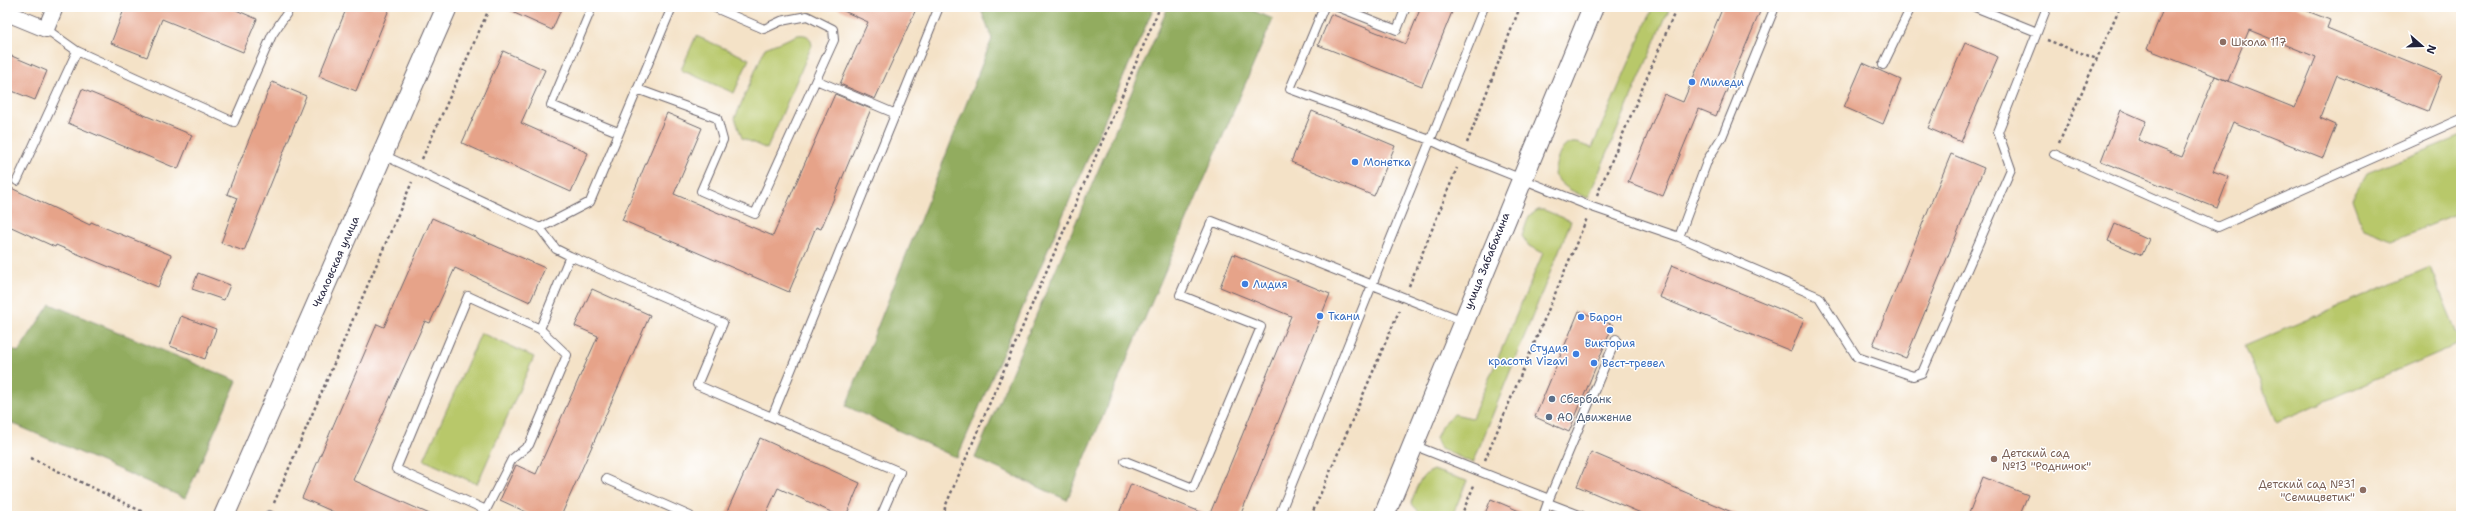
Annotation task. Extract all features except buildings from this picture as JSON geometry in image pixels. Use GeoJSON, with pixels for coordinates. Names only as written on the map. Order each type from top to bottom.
{"type":"FeatureCollection","features":[{"type":"Feature","properties":{"kind":"street"},"geometry":{"type":"LineString","coordinates":[[7,13],[46,29],[55,7]]}},
{"type":"Feature","properties":{"kind":"street","name":"Чкаловская улица"},"geometry":{"type":"LineString","coordinates":[[224,516],[383,155],[446,7]]}},
{"type":"Feature","properties":{"kind":"street","name":"улица Забабахина"},"geometry":{"type":"LineString","coordinates":[[1384,516],[1521,179],[1593,7]]}},
{"type":"Feature","properties":{"kind":"lane"},"geometry":{"type":"LineString","coordinates":[[46,29],[77,51],[234,122],[272,35],[291,7]]}},
{"type":"Feature","properties":{"kind":"lane"},"geometry":{"type":"LineString","coordinates":[[592,7],[551,105],[618,132]]}},
{"type":"Feature","properties":{"kind":"lane"},"geometry":{"type":"LineString","coordinates":[[540,228],[590,202],[618,132],[672,7]]}},
{"type":"Feature","properties":{"kind":"lane"},"geometry":{"type":"LineString","coordinates":[[637,89],[717,118],[724,140],[701,191],[755,214],[834,40],[833,29],[806,16],[782,21],[764,29],[713,7]]}},
{"type":"Feature","properties":{"kind":"lane"},"geometry":{"type":"LineString","coordinates":[[772,417],[940,7]]}},
{"type":"Feature","properties":{"kind":"lane"},"geometry":{"type":"LineString","coordinates":[[1324,7],[1290,89],[1430,140],[1462,155],[1592,207],[1679,237],[1819,296],[1857,357],[1913,376],[1922,373],[2011,169],[1998,132],[2047,7]]}},
{"type":"Feature","properties":{"kind":"lane"},"geometry":{"type":"LineString","coordinates":[[1338,7],[1397,30],[1406,7]]}},
{"type":"Feature","properties":{"kind":"lane"},"geometry":{"type":"LineString","coordinates":[[1279,516],[1484,7]]}},
{"type":"Feature","properties":{"kind":"lane"},"geometry":{"type":"LineString","coordinates":[[1679,237],[1708,159],[1722,137],[1775,7]]}},
{"type":"Feature","properties":{"kind":"lane"},"geometry":{"type":"LineString","coordinates":[[1883,65],[1912,7]]}},
{"type":"Feature","properties":{"kind":"lane"},"geometry":{"type":"LineString","coordinates":[[1975,7],[2036,34]]}},
{"type":"Feature","properties":{"kind":"lane"},"geometry":{"type":"LineString","coordinates":[[17,181],[77,51]]}},
{"type":"Feature","properties":{"kind":"lane"},"geometry":{"type":"LineString","coordinates":[[816,80],[896,114]]}},
{"type":"Feature","properties":{"kind":"lane"},"geometry":{"type":"LineString","coordinates":[[2054,154],[2218,227],[2461,119]]}},
{"type":"Feature","properties":{"kind":"lane"},"geometry":{"type":"LineString","coordinates":[[383,155],[540,228],[556,249],[570,256],[723,323],[697,386],[900,472],[881,516]]}},
{"type":"Feature","properties":{"kind":"lane"},"geometry":{"type":"LineString","coordinates":[[1125,461],[1193,488],[1261,327],[1180,295],[1212,221],[1371,286],[1463,321]]}},
{"type":"Feature","properties":{"kind":"lane"},"geometry":{"type":"LineString","coordinates":[[540,329],[570,256]]}},
{"type":"Feature","properties":{"kind":"lane"},"geometry":{"type":"LineString","coordinates":[[468,296],[540,329],[567,355],[529,446],[512,459],[486,510],[396,469],[468,296]]}},
{"type":"Feature","properties":{"kind":"lane"},"geometry":{"type":"LineString","coordinates":[[1543,516],[1616,339]]}},
{"type":"Feature","properties":{"kind":"lane"},"geometry":{"type":"LineString","coordinates":[[1413,445],[1480,471],[1582,516]]}},
{"type":"Feature","properties":{"kind":"lane"},"geometry":{"type":"LineString","coordinates":[[606,479],[690,516]]}},
{"type":"Feature","properties":{"kind":"path"},"geometry":{"type":"LineString","coordinates":[[270,516],[417,171],[490,7]]}},
{"type":"Feature","properties":{"kind":"path"},"geometry":{"type":"LineString","coordinates":[[944,516],[945,507],[1160,7]]}},
{"type":"Feature","properties":{"kind":"path"},"geometry":{"type":"LineString","coordinates":[[1311,516],[1404,299],[1520,7]]}},
{"type":"Feature","properties":{"kind":"path"},"geometry":{"type":"LineString","coordinates":[[1461,516],[1677,7]]}},
{"type":"Feature","properties":{"kind":"path"},"geometry":{"type":"LineString","coordinates":[[2054,154],[2098,59],[2120,7]]}},
{"type":"Feature","properties":{"kind":"path"},"geometry":{"type":"LineString","coordinates":[[2036,34],[2098,59]]}},
{"type":"Feature","properties":{"kind":"path"},"geometry":{"type":"LineString","coordinates":[[31,458],[143,512],[141,516]]}},
{"type":"Feature","properties":{"kind":"green space"},"geometry":{"type":"Polygon","coordinates":[[[980,7],[1154,7],[957,458],[846,406],[992,39],[980,7]]]}},
{"type":"Feature","properties":{"kind":"green space"},"geometry":{"type":"Polygon","coordinates":[[[1168,7],[1244,7],[1273,19],[1067,500],[975,458],[1168,7]]]}},
{"type":"Feature","properties":{"kind":"green space"},"geometry":{"type":"Polygon","coordinates":[[[1653,7],[1670,7],[1588,198],[1569,189],[1554,175],[1558,159],[1566,145],[1571,143],[1578,143],[1592,148],[1653,7]]]}},
{"type":"Feature","properties":{"kind":"green space"},"geometry":{"type":"Polygon","coordinates":[[[798,35],[808,36],[812,45],[767,149],[742,138],[735,118],[765,48],[798,35]]]}},
{"type":"Feature","properties":{"kind":"green space"},"geometry":{"type":"Polygon","coordinates":[[[696,36],[749,59],[734,93],[681,70],[696,36]]]}},
{"type":"Feature","properties":{"kind":"green space"},"geometry":{"type":"Polygon","coordinates":[[[2461,136],[2461,213],[2393,240],[2363,229],[2352,199],[2367,173],[2461,136]]]}},
{"type":"Feature","properties":{"kind":"green space"},"geometry":{"type":"Polygon","coordinates":[[[1538,210],[1544,210],[1571,221],[1473,463],[1441,449],[1436,438],[1442,425],[1454,414],[1472,418],[1543,253],[1529,246],[1522,236],[1529,216],[1538,210]]]}},
{"type":"Feature","properties":{"kind":"green space"},"geometry":{"type":"Polygon","coordinates":[[[2430,267],[2461,343],[2277,422],[2245,346],[2430,267]]]}},
{"type":"Feature","properties":{"kind":"green space"},"geometry":{"type":"Polygon","coordinates":[[[50,304],[237,381],[185,498],[7,421],[7,347],[18,352],[50,304]]]}},
{"type":"Feature","properties":{"kind":"green space"},"geometry":{"type":"Polygon","coordinates":[[[481,333],[534,357],[477,484],[424,460],[481,333]]]}},
{"type":"Feature","properties":{"kind":"green space"},"geometry":{"type":"Polygon","coordinates":[[[1433,470],[1467,481],[1452,516],[1423,516],[1411,503],[1421,479],[1428,472],[1433,470]]]}},
{"type":"Feature","properties":{"kind":"place","name":"Школа 117"},"geometry":{"type":"Point","coordinates":[2223,42]}},
{"type":"Feature","properties":{"kind":"place","name":"Миледи"},"geometry":{"type":"Point","coordinates":[1692,82]}},
{"type":"Feature","properties":{"kind":"place","name":"Монетка"},"geometry":{"type":"Point","coordinates":[1355,162]}},
{"type":"Feature","properties":{"kind":"place","name":"Лидия"},"geometry":{"type":"Point","coordinates":[1245,284]}},
{"type":"Feature","properties":{"kind":"place","name":"Ткани"},"geometry":{"type":"Point","coordinates":[1320,316]}},
{"type":"Feature","properties":{"kind":"place","name":"Барон"},"geometry":{"type":"Point","coordinates":[1581,317]}},
{"type":"Feature","properties":{"kind":"place","name":"Виктория"},"geometry":{"type":"Point","coordinates":[1610,330]}},
{"type":"Feature","properties":{"kind":"place","name":"Студия красоты Vizavi"},"geometry":{"type":"Point","coordinates":[1576,354]}},
{"type":"Feature","properties":{"kind":"place","name":"Вест-тревел"},"geometry":{"type":"Point","coordinates":[1594,363]}},
{"type":"Feature","properties":{"kind":"place","name":"Сбербанк"},"geometry":{"type":"Point","coordinates":[1552,399]}},
{"type":"Feature","properties":{"kind":"place","name":"АО Движение"},"geometry":{"type":"Point","coordinates":[1549,417]}},
{"type":"Feature","properties":{"kind":"place","name":"Детский сад №13 \"Родничок\""},"geometry":{"type":"Point","coordinates":[1994,459]}},
{"type":"Feature","properties":{"kind":"place","name":"Детский сад №31 \"Семицветик\""},"geometry":{"type":"Point","coordinates":[2363,490]}}]}
